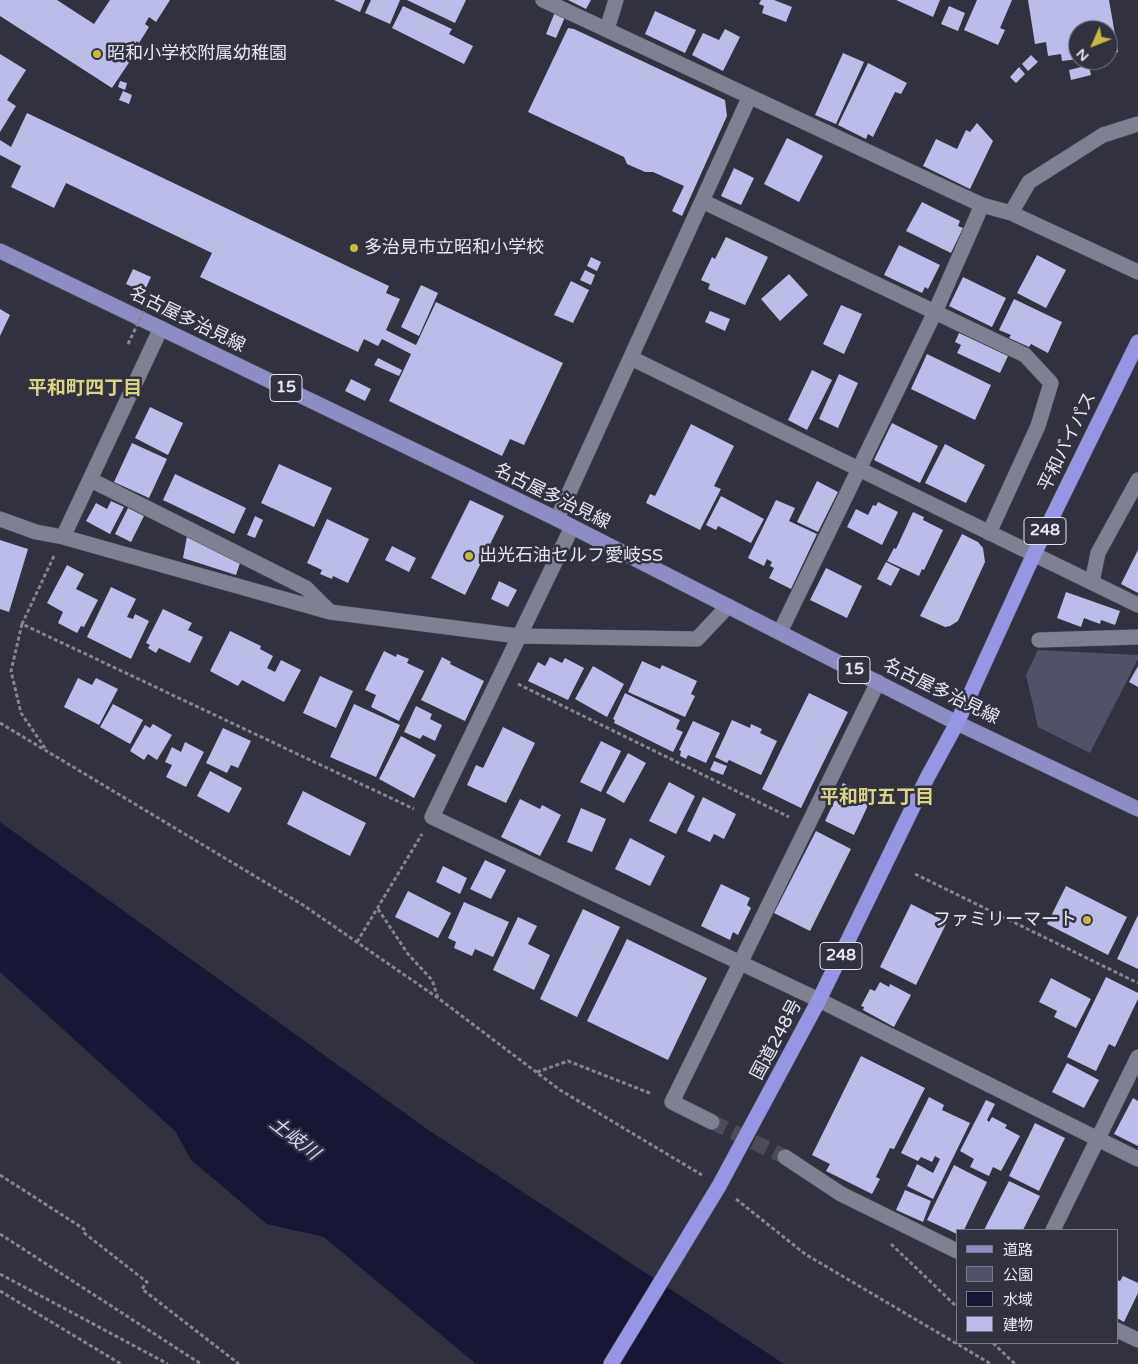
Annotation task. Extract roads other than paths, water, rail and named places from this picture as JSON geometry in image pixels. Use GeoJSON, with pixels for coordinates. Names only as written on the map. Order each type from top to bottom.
{"type":"FeatureCollection","features":[{"type":"Feature","properties":{"kind":"highway","name":"平和バイパス"},"geometry":{"type":"LineString","coordinates":[[957,723],[1034,554],[1138,342]]}},
{"type":"Feature","properties":{"kind":"highway","name":"国道248号"},"geometry":{"type":"LineString","coordinates":[[611,1364],[719,1186],[819,1000],[927,778],[957,723]]}},
{"type":"Feature","properties":{"kind":"main road","name":"名古屋多治見線"},"geometry":{"type":"LineString","coordinates":[[0,251],[557,519],[957,723],[1138,809]]}},
{"type":"Feature","properties":{"kind":"street"},"geometry":{"type":"LineString","coordinates":[[543,0],[749,98],[982,205],[1011,213],[1138,272]]}},
{"type":"Feature","properties":{"kind":"street"},"geometry":{"type":"LineString","coordinates":[[607,29],[616,0]]}},
{"type":"Feature","properties":{"kind":"street"},"geometry":{"type":"LineString","coordinates":[[557,519],[749,98]]}},
{"type":"Feature","properties":{"kind":"street"},"geometry":{"type":"LineString","coordinates":[[1011,213],[1029,182],[1103,135],[1138,124]]}},
{"type":"Feature","properties":{"kind":"street"},"geometry":{"type":"LineString","coordinates":[[702,201],[1025,355],[1051,383],[1038,426],[989,533]]}},
{"type":"Feature","properties":{"kind":"street"},"geometry":{"type":"LineString","coordinates":[[780,632],[934,312],[982,205]]}},
{"type":"Feature","properties":{"kind":"street"},"geometry":{"type":"LineString","coordinates":[[63,537],[161,328]]}},
{"type":"Feature","properties":{"kind":"street"},"geometry":{"type":"LineString","coordinates":[[631,358],[1138,605]]}},
{"type":"Feature","properties":{"kind":"street"},"geometry":{"type":"LineString","coordinates":[[91,480],[306,588],[330,612]]}},
{"type":"Feature","properties":{"kind":"street"},"geometry":{"type":"LineString","coordinates":[[1092,582],[1098,553],[1138,480]]}},
{"type":"Feature","properties":{"kind":"street"},"geometry":{"type":"LineString","coordinates":[[0,519],[36,532],[63,537],[330,612],[518,636],[697,639],[728,606]]}},
{"type":"Feature","properties":{"kind":"street"},"geometry":{"type":"LineString","coordinates":[[572,527],[432,817],[819,1000],[1138,1159]]}},
{"type":"Feature","properties":{"kind":"street"},"geometry":{"type":"LineString","coordinates":[[1039,640],[1138,637]]}},
{"type":"Feature","properties":{"kind":"street"},"geometry":{"type":"LineString","coordinates":[[712,1122],[672,1102],[878,682]]}},
{"type":"Feature","properties":{"kind":"street"},"geometry":{"type":"LineString","coordinates":[[1054,1229],[1138,1057]]}},
{"type":"Feature","properties":{"kind":"street"},"geometry":{"type":"LineString","coordinates":[[785,1157],[841,1194],[956,1251]]}},
{"type":"Feature","properties":{"kind":"street"},"geometry":{"type":"LineString","coordinates":[[1118,1330],[1138,1340]]}},
{"type":"Feature","properties":{"kind":"water","name":"土岐川"},"geometry":{"type":"Polygon","coordinates":[[[0,822],[427,1129],[784,1364],[476,1364],[324,1237],[267,1224],[191,1160],[176,1132],[0,972],[0,822]]]}},
{"type":"Feature","properties":{"kind":"tunnel"},"geometry":{"type":"LineString","coordinates":[[712,1122],[785,1157]]}},
{"type":"Feature","properties":{"kind":"place","name":"昭和小学校附属幼稚園"},"geometry":{"type":"Point","coordinates":[97,54]}},
{"type":"Feature","properties":{"kind":"place","name":"多治見市立昭和小学校"},"geometry":{"type":"Point","coordinates":[354,248]}},
{"type":"Feature","properties":{"kind":"place","name":"出光石油セルフ愛岐SS"},"geometry":{"type":"Point","coordinates":[469,556]}},
{"type":"Feature","properties":{"kind":"place","name":"ファミリーマート"},"geometry":{"type":"Point","coordinates":[1087,920]}},
{"type":"Feature","properties":{"kind":"district","name":"平和町四丁目"},"geometry":{"type":"Point","coordinates":[85,389]}},
{"type":"Feature","properties":{"kind":"district","name":"平和町五丁目"},"geometry":{"type":"Point","coordinates":[877,798]}}]}
